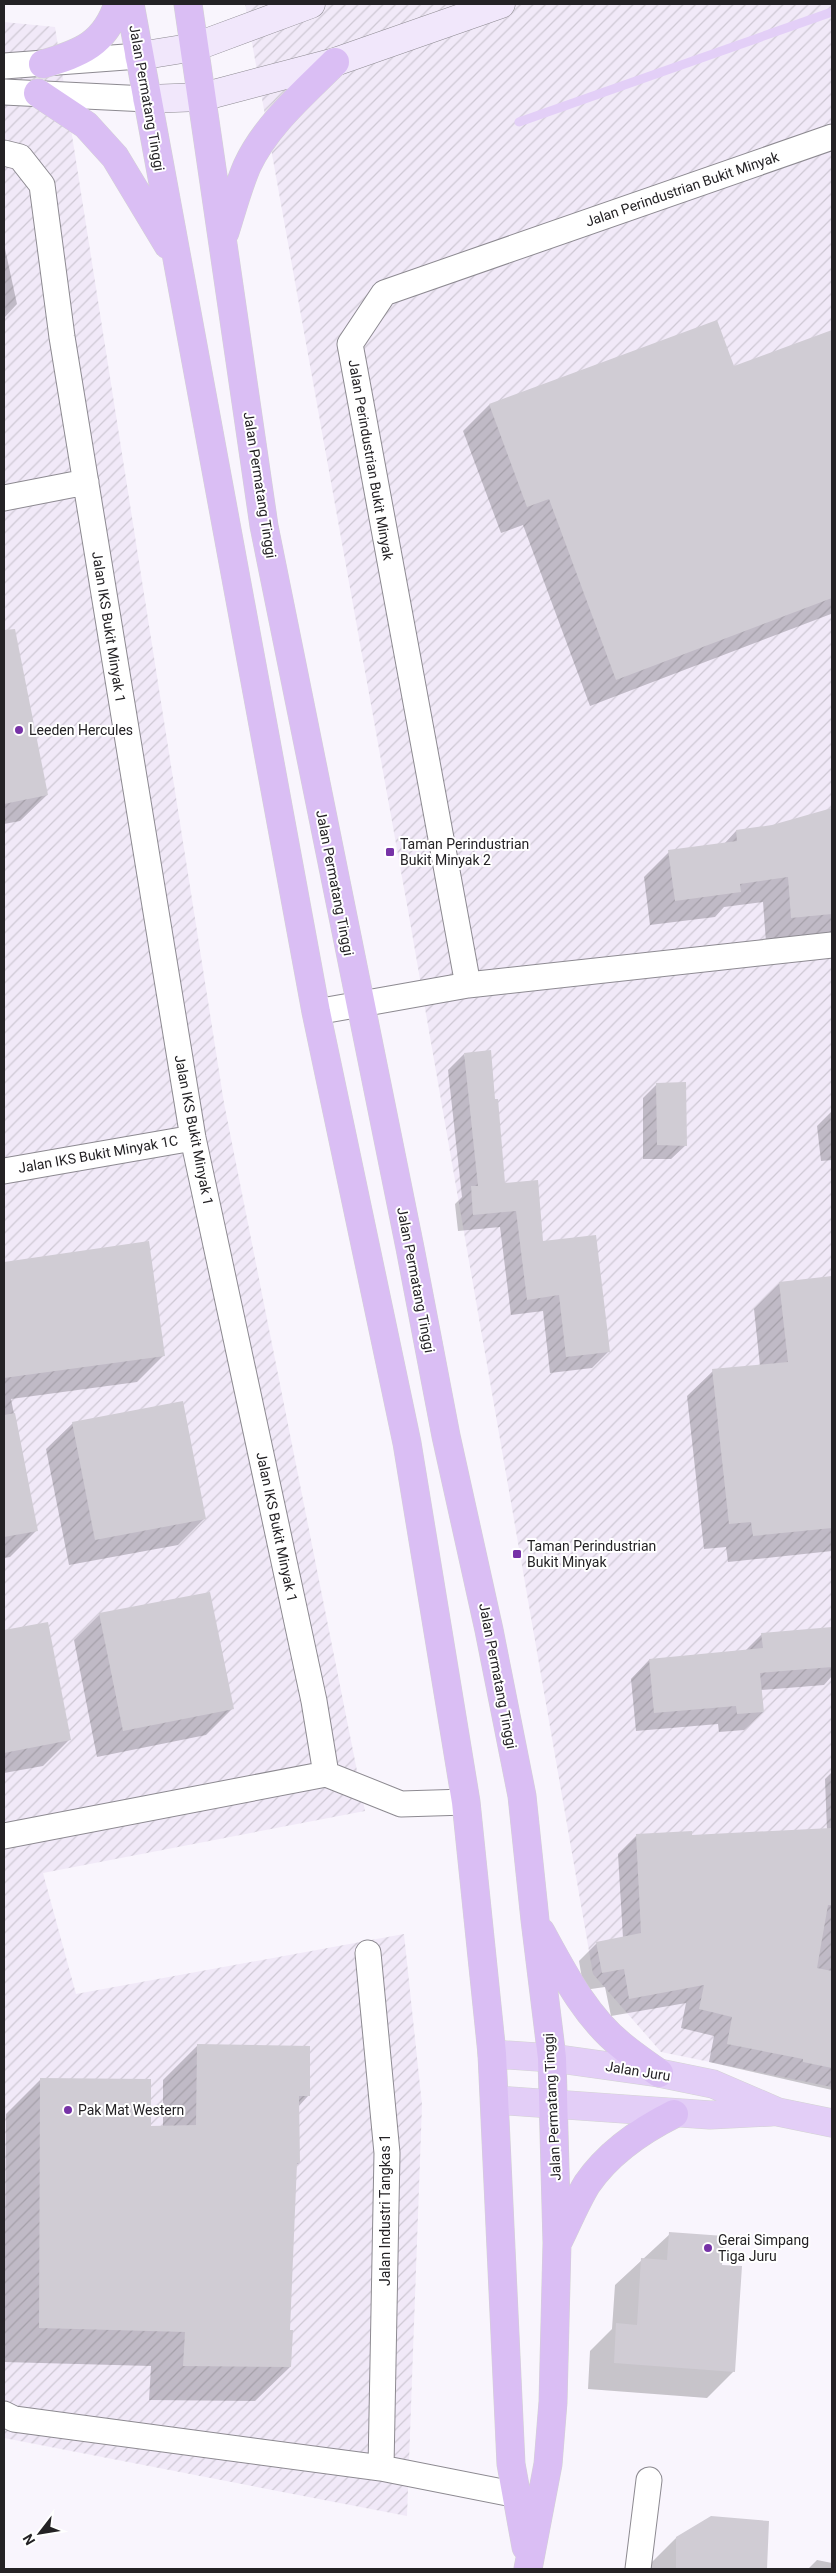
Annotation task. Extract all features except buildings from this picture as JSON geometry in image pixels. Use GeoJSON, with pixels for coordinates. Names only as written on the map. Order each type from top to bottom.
{"type":"FeatureCollection","features":[{"type":"Feature","properties":{"kind":"highway"},"geometry":{"type":"LineString","coordinates":[[43,64],[74,54],[88,47],[108,28],[118,4]]}},
{"type":"Feature","properties":{"kind":"highway","name":"Jalan Permatang Tinggi"},"geometry":{"type":"LineString","coordinates":[[130,4],[316,1012],[407,1443],[466,1802],[492,2054],[506,2400],[511,2464],[528,2565]]}},
{"type":"Feature","properties":{"kind":"highway","name":"Jalan Permatang Tinggi"},"geometry":{"type":"LineString","coordinates":[[188,4],[224,236],[264,526],[359,1004],[410,1248],[446,1436],[489,1630],[522,1796],[534,1920],[552,2058],[557,2243],[553,2402],[548,2464],[528,2565]]}},
{"type":"Feature","properties":{"kind":"highway"},"geometry":{"type":"LineString","coordinates":[[224,236],[248,165],[268,133],[292,104],[334,62]]}},
{"type":"Feature","properties":{"kind":"highway"},"geometry":{"type":"LineString","coordinates":[[38,93],[86,125],[115,157],[176,259]]}},
{"type":"Feature","properties":{"kind":"highway"},"geometry":{"type":"LineString","coordinates":[[534,1920],[567,1979],[591,2014],[620,2044],[659,2073]]}},
{"type":"Feature","properties":{"kind":"highway"},"geometry":{"type":"LineString","coordinates":[[557,2243],[588,2184],[610,2156],[642,2130],[674,2114]]}},
{"type":"Feature","properties":{"kind":"main road"},"geometry":{"type":"LineString","coordinates":[[139,56],[194,47],[311,4]]}},
{"type":"Feature","properties":{"kind":"main road"},"geometry":{"type":"LineString","coordinates":[[147,99],[202,97],[334,62],[501,4]]}},
{"type":"Feature","properties":{"kind":"main road","name":"Jalan Juru"},"geometry":{"type":"LineString","coordinates":[[492,2054],[552,2058],[659,2073],[713,2084],[778,2112],[832,2123]]}},
{"type":"Feature","properties":{"kind":"main road","name":"Jalan Juru"},"geometry":{"type":"LineString","coordinates":[[495,2100],[554,2102],[674,2114],[710,2115],[778,2112]]}},
{"type":"Feature","properties":{"kind":"street"},"geometry":{"type":"LineString","coordinates":[[4,66],[139,56]]}},
{"type":"Feature","properties":{"kind":"street"},"geometry":{"type":"LineString","coordinates":[[4,92],[147,99]]}},
{"type":"Feature","properties":{"kind":"street","name":"Jalan Perindustrian Bukit Minyak"},"geometry":{"type":"LineString","coordinates":[[468,985],[350,344],[384,293],[832,137]]}},
{"type":"Feature","properties":{"kind":"street","name":"Jalan IKS Bukit Minyak 1"},"geometry":{"type":"LineString","coordinates":[[4,153],[20,157],[42,184],[62,337],[193,1138],[314,1701],[326,1774]]}},
{"type":"Feature","properties":{"kind":"street"},"geometry":{"type":"LineString","coordinates":[[4,498],[86,482]]}},
{"type":"Feature","properties":{"kind":"street"},"geometry":{"type":"LineString","coordinates":[[316,1012],[468,985],[832,945]]}},
{"type":"Feature","properties":{"kind":"street","name":"Jalan IKS Bukit Minyak 1C"},"geometry":{"type":"LineString","coordinates":[[4,1171],[193,1138]]}},
{"type":"Feature","properties":{"kind":"street"},"geometry":{"type":"LineString","coordinates":[[4,1836],[326,1774],[401,1804],[466,1802]]}},
{"type":"Feature","properties":{"kind":"street","name":"Jalan Industri Tangkas 1"},"geometry":{"type":"LineString","coordinates":[[368,1954],[387,2153],[381,2468]]}},
{"type":"Feature","properties":{"kind":"street"},"geometry":{"type":"LineString","coordinates":[[4,2414],[14,2418],[157,2440],[381,2468],[516,2495]]}},
{"type":"Feature","properties":{"kind":"street"},"geometry":{"type":"LineString","coordinates":[[638,2569],[649,2480]]}},
{"type":"Feature","properties":{"kind":"shaded area"},"geometry":{"type":"Polygon","coordinates":[[[245,4],[832,4],[832,2087],[661,2052],[593,1974],[409,916],[245,4]]]}},
{"type":"Feature","properties":{"kind":"shaded area"},"geometry":{"type":"Polygon","coordinates":[[[4,22],[55,27],[224,1103],[365,1811],[43,1873],[76,1994],[404,1934],[422,2105],[407,2516],[4,2438],[4,22]]]}},
{"type":"Feature","properties":{"kind":"waterway"},"geometry":{"type":"LineString","coordinates":[[519,122],[832,12]]}},
{"type":"Feature","properties":{"kind":"place","name":"Leeden Hercules"},"geometry":{"type":"Point","coordinates":[19,730]}},
{"type":"Feature","properties":{"kind":"place","name":"Taman Perindustrian Bukit Minyak 2"},"geometry":{"type":"Point","coordinates":[390,852]}},
{"type":"Feature","properties":{"kind":"place","name":"Taman Perindustrian Bukit Minyak"},"geometry":{"type":"Point","coordinates":[517,1554]}},
{"type":"Feature","properties":{"kind":"place","name":"Pak Mat Western"},"geometry":{"type":"Point","coordinates":[68,2110]}},
{"type":"Feature","properties":{"kind":"place","name":"Gerai Simpang Tiga Juru"},"geometry":{"type":"Point","coordinates":[708,2248]}}]}
